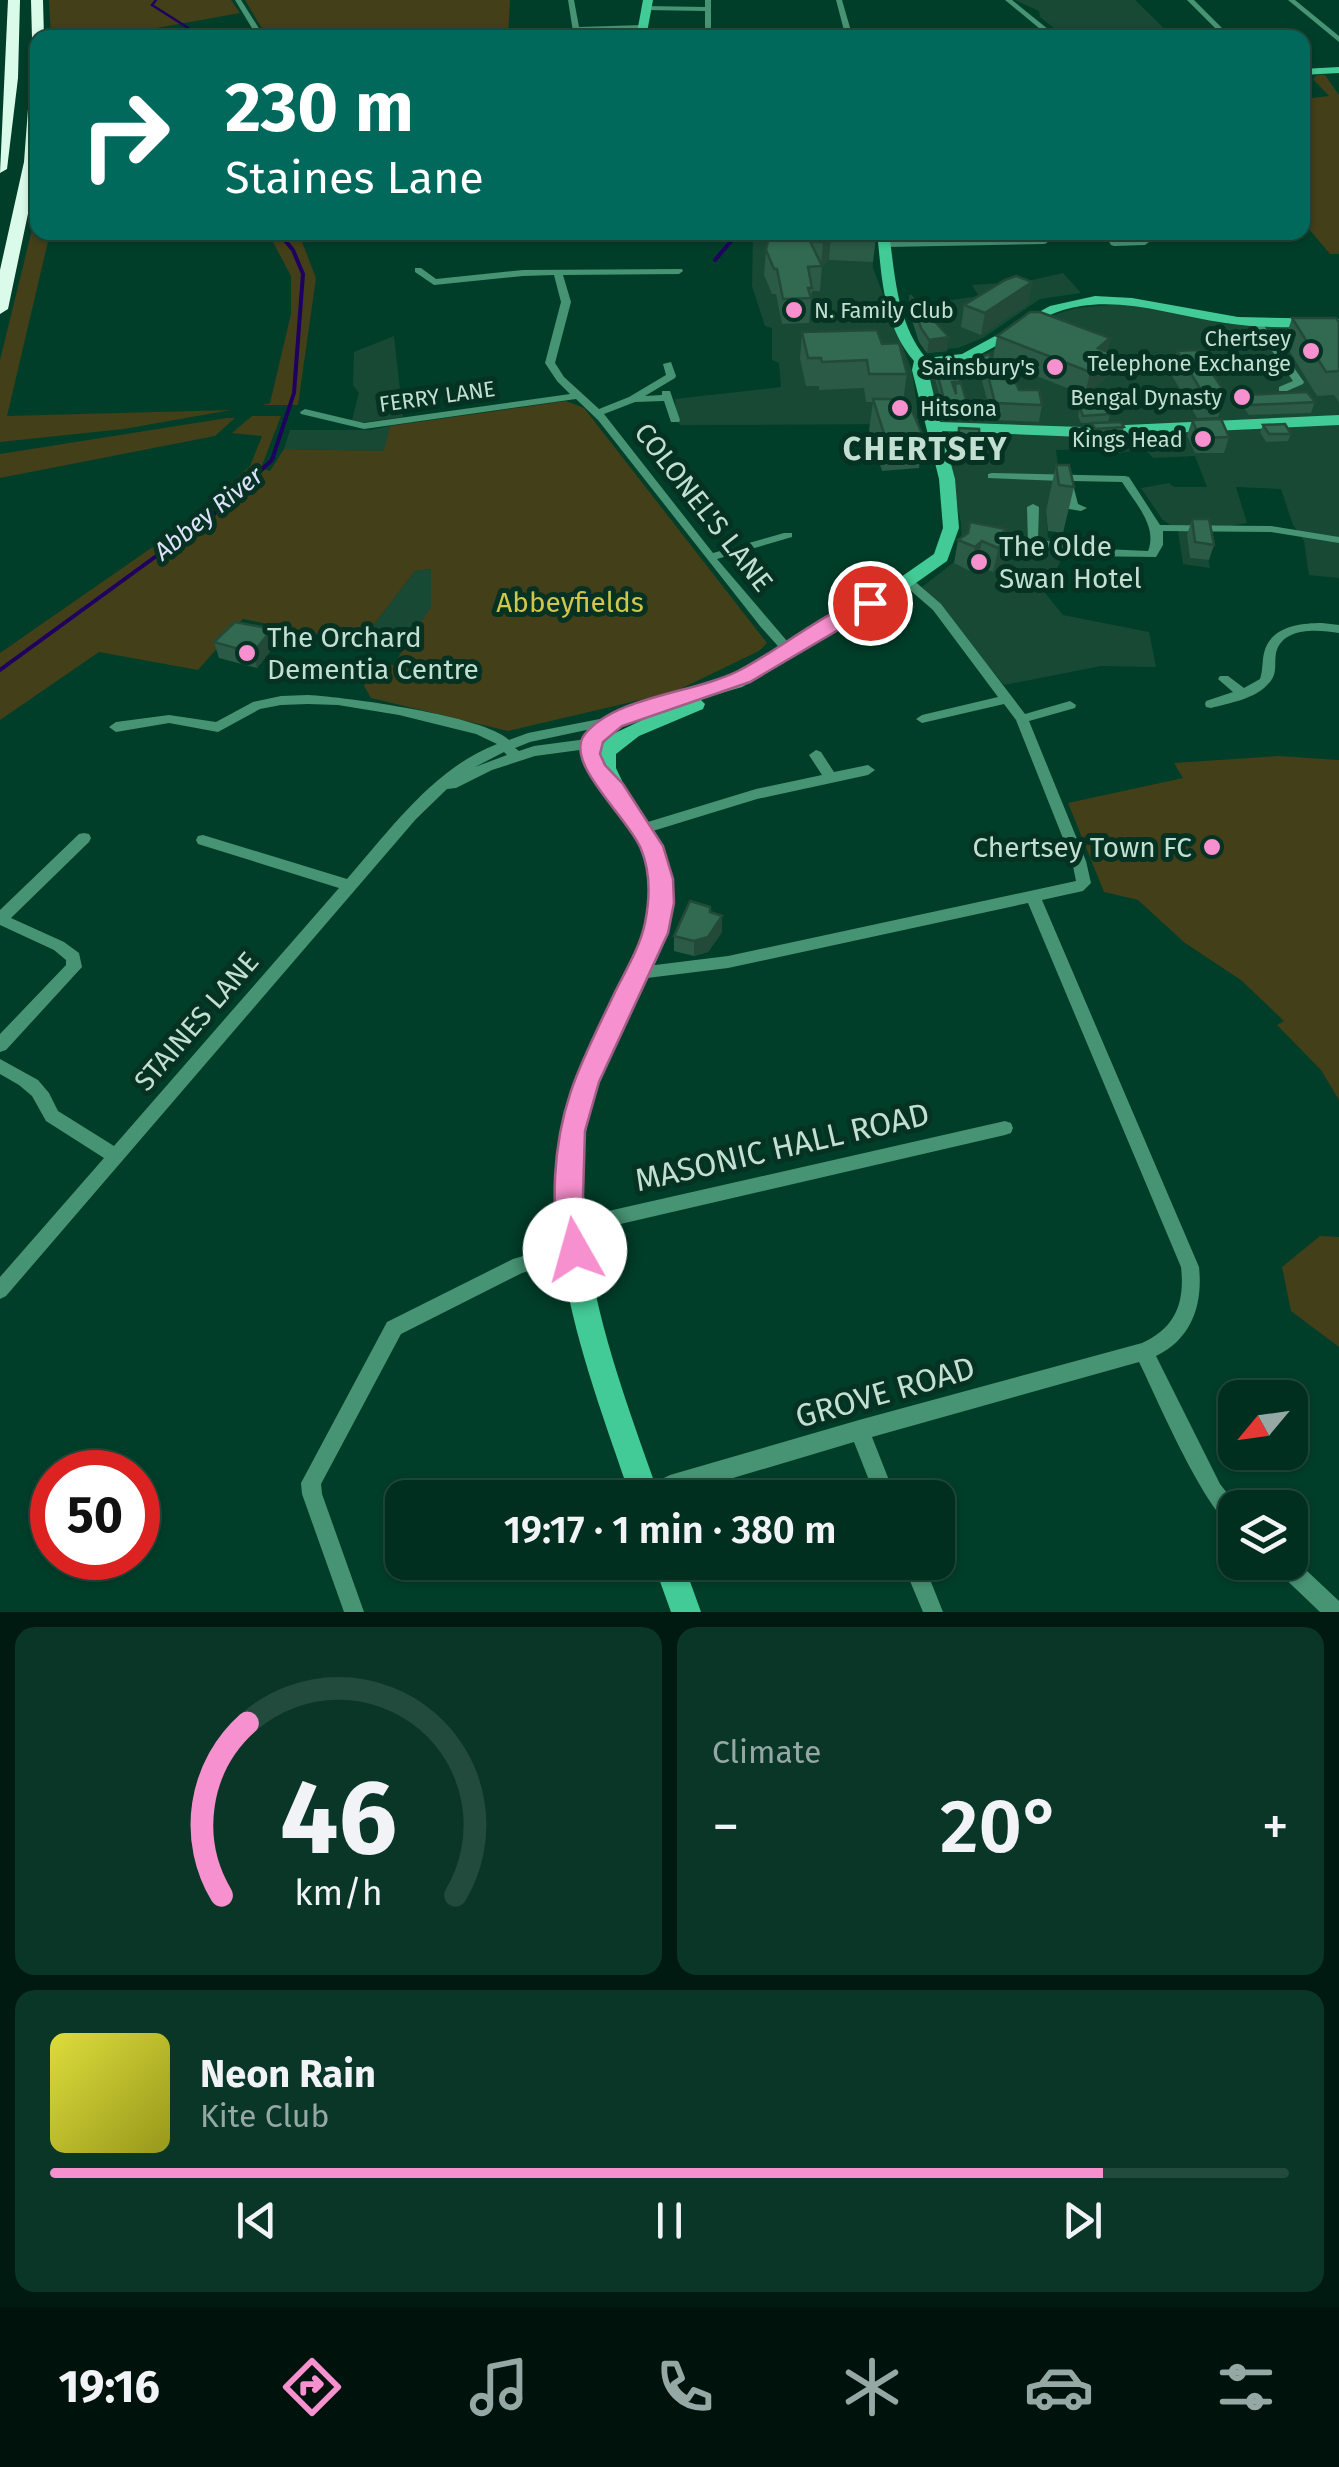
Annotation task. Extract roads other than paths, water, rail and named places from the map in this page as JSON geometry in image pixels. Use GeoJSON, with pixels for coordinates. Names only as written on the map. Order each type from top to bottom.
{"type":"FeatureCollection","features":[{"type":"Feature","properties":{"kind":"highway"},"geometry":{"type":"LineString","coordinates":[[0,169],[11,78],[14,0]]}},
{"type":"Feature","properties":{"kind":"highway"},"geometry":{"type":"LineString","coordinates":[[37,0],[38,30]]}},
{"type":"Feature","properties":{"kind":"highway"},"geometry":{"type":"LineString","coordinates":[[0,309],[30,171]]}},
{"type":"Feature","properties":{"kind":"main road"},"geometry":{"type":"LineString","coordinates":[[641,30],[647,4]]}},
{"type":"Feature","properties":{"kind":"main road"},"geometry":{"type":"LineString","coordinates":[[1310,72],[1339,70]]}},
{"type":"Feature","properties":{"kind":"main road","name":"STAINES LANE"},"geometry":{"type":"LineString","coordinates":[[591,744],[599,730],[616,730],[673,715],[743,678],[907,582],[942,557],[951,528],[947,479],[919,370],[921,361],[913,353],[900,323],[884,240]]}},
{"type":"Feature","properties":{"kind":"main road"},"geometry":{"type":"LineString","coordinates":[[921,361],[950,362],[982,350],[1042,312],[1102,299],[1135,299],[1215,318],[1339,323]]}},
{"type":"Feature","properties":{"kind":"main road"},"geometry":{"type":"LineString","coordinates":[[935,426],[1082,432],[1339,420]]}},
{"type":"Feature","properties":{"kind":"main road"},"geometry":{"type":"LineString","coordinates":[[615,790],[606,758],[616,730]]}},
{"type":"Feature","properties":{"kind":"main road"},"geometry":{"type":"LineString","coordinates":[[591,744],[595,769],[643,829],[657,860],[662,903],[656,933],[586,1082],[568,1162],[574,1238],[602,1362],[640,1480]]}},
{"type":"Feature","properties":{"kind":"main road"},"geometry":{"type":"LineString","coordinates":[[674,1580],[686,1612]]}},
{"type":"Feature","properties":{"kind":"street"},"geometry":{"type":"LineString","coordinates":[[238,0],[257,30]]}},
{"type":"Feature","properties":{"kind":"street"},"geometry":{"type":"LineString","coordinates":[[571,0],[576,30]]}},
{"type":"Feature","properties":{"kind":"street"},"geometry":{"type":"LineString","coordinates":[[839,0],[848,30]]}},
{"type":"Feature","properties":{"kind":"street"},"geometry":{"type":"LineString","coordinates":[[1008,0],[1046,30]]}},
{"type":"Feature","properties":{"kind":"street"},"geometry":{"type":"LineString","coordinates":[[1190,0],[1220,30]]}},
{"type":"Feature","properties":{"kind":"street"},"geometry":{"type":"LineString","coordinates":[[1291,0],[1339,40]]}},
{"type":"Feature","properties":{"kind":"street"},"geometry":{"type":"LineString","coordinates":[[647,4],[709,4],[708,30]]}},
{"type":"Feature","properties":{"kind":"street"},"geometry":{"type":"LineString","coordinates":[[920,240],[992,244],[1044,240]]}},
{"type":"Feature","properties":{"kind":"street"},"geometry":{"type":"LineString","coordinates":[[1112,240],[1146,242]]}},
{"type":"Feature","properties":{"kind":"street"},"geometry":{"type":"LineString","coordinates":[[418,270],[434,282],[523,273],[679,271]]}},
{"type":"Feature","properties":{"kind":"street","name":"COLONEL'S LANE"},"geometry":{"type":"LineString","coordinates":[[558,275],[566,302],[550,363],[598,413],[710,557],[790,651]]}},
{"type":"Feature","properties":{"kind":"street"},"geometry":{"type":"LineString","coordinates":[[1257,322],[1299,382],[1283,390]]}},
{"type":"Feature","properties":{"kind":"street"},"geometry":{"type":"LineString","coordinates":[[634,399],[671,376],[668,364]]}},
{"type":"Feature","properties":{"kind":"street"},"geometry":{"type":"LineString","coordinates":[[660,384],[675,420]]}},
{"type":"Feature","properties":{"kind":"street","name":"FERRY LANE"},"geometry":{"type":"LineString","coordinates":[[305,412],[364,426],[580,398],[620,402]]}},
{"type":"Feature","properties":{"kind":"street"},"geometry":{"type":"LineString","coordinates":[[598,413],[634,399],[668,398]]}},
{"type":"Feature","properties":{"kind":"street"},"geometry":{"type":"LineString","coordinates":[[992,476],[1125,478],[1158,528],[1155,553],[1136,557],[1082,552],[1032,541],[1033,507]]}},
{"type":"Feature","properties":{"kind":"street"},"geometry":{"type":"LineString","coordinates":[[1067,479],[1074,507],[1081,508]]}},
{"type":"Feature","properties":{"kind":"street"},"geometry":{"type":"LineString","coordinates":[[1158,528],[1271,529],[1339,540]]}},
{"type":"Feature","properties":{"kind":"street"},"geometry":{"type":"LineString","coordinates":[[710,557],[788,534]]}},
{"type":"Feature","properties":{"kind":"street"},"geometry":{"type":"LineString","coordinates":[[639,972],[728,962],[1078,888],[1084,883],[1079,861],[1022,719],[937,607],[907,582]]}},
{"type":"Feature","properties":{"kind":"street"},"geometry":{"type":"LineString","coordinates":[[1211,704],[1260,685],[1268,676],[1273,644],[1283,635],[1304,627],[1339,628]]}},
{"type":"Feature","properties":{"kind":"street"},"geometry":{"type":"LineString","coordinates":[[1224,679],[1242,693]]}},
{"type":"Feature","properties":{"kind":"street"},"geometry":{"type":"LineString","coordinates":[[922,720],[1006,699]]}},
{"type":"Feature","properties":{"kind":"street"},"geometry":{"type":"LineString","coordinates":[[116,726],[169,719],[218,727],[244,710],[266,702],[350,703],[453,724],[499,738],[511,750]]}},
{"type":"Feature","properties":{"kind":"street"},"geometry":{"type":"LineString","coordinates":[[1022,719],[1070,705]]}},
{"type":"Feature","properties":{"kind":"street","name":"STAINES LANE"},"geometry":{"type":"LineString","coordinates":[[0,1290],[411,815],[439,791],[511,750],[616,730]]}},
{"type":"Feature","properties":{"kind":"street","name":"STAINES LANE"},"geometry":{"type":"LineString","coordinates":[[511,750],[591,744]]}},
{"type":"Feature","properties":{"kind":"street"},"geometry":{"type":"LineString","coordinates":[[816,755],[830,777]]}},
{"type":"Feature","properties":{"kind":"street"},"geometry":{"type":"LineString","coordinates":[[643,829],[868,770]]}},
{"type":"Feature","properties":{"kind":"street"},"geometry":{"type":"LineString","coordinates":[[0,1045],[74,967],[74,956],[0,919],[84,838]]}},
{"type":"Feature","properties":{"kind":"street"},"geometry":{"type":"LineString","coordinates":[[203,840],[350,886]]}},
{"type":"Feature","properties":{"kind":"street","name":"GROVE ROAD"},"geometry":{"type":"LineString","coordinates":[[687,1480],[1144,1352],[1166,1342],[1178,1331],[1193,1298],[1190,1267],[1032,897]]}},
{"type":"Feature","properties":{"kind":"street"},"geometry":{"type":"LineString","coordinates":[[0,1066],[30,1081],[48,1102],[52,1116],[116,1156]]}},
{"type":"Feature","properties":{"kind":"street","name":"MASONIC HALL ROAD"},"geometry":{"type":"LineString","coordinates":[[354,1612],[312,1494],[312,1483],[394,1328],[574,1238],[1005,1128]]}},
{"type":"Feature","properties":{"kind":"street"},"geometry":{"type":"LineString","coordinates":[[1144,1352],[1218,1498]]}},
{"type":"Feature","properties":{"kind":"street"},"geometry":{"type":"LineString","coordinates":[[859,1430],[879,1480]]}},
{"type":"Feature","properties":{"kind":"street"},"geometry":{"type":"LineString","coordinates":[[920,1580],[933,1612]]}},
{"type":"Feature","properties":{"kind":"street"},"geometry":{"type":"LineString","coordinates":[[1301,1580],[1335,1612]]}},
{"type":"Feature","properties":{"kind":"waterway","name":"Abbey River"},"geometry":{"type":"LineString","coordinates":[[156,0],[152,5],[191,30]]}},
{"type":"Feature","properties":{"kind":"waterway","name":"Abbey River"},"geometry":{"type":"LineString","coordinates":[[0,670],[214,514],[272,460],[294,393],[303,274],[285,240]]}},
{"type":"Feature","properties":{"kind":"waterway"},"geometry":{"type":"LineString","coordinates":[[715,260],[732,240]]}},
{"type":"Feature","properties":{"kind":"place","name":"N. Family Club"},"geometry":{"type":"Point","coordinates":[794,310]}},
{"type":"Feature","properties":{"kind":"place","name":"Chertsey Telephone Exchange"},"geometry":{"type":"Point","coordinates":[1311,351]}},
{"type":"Feature","properties":{"kind":"place","name":"Sainsbury's"},"geometry":{"type":"Point","coordinates":[1055,367]}},
{"type":"Feature","properties":{"kind":"place","name":"Bengal Dynasty"},"geometry":{"type":"Point","coordinates":[1242,397]}},
{"type":"Feature","properties":{"kind":"place","name":"Hitsona"},"geometry":{"type":"Point","coordinates":[900,408]}},
{"type":"Feature","properties":{"kind":"place","name":"Kings Head"},"geometry":{"type":"Point","coordinates":[1203,439]}},
{"type":"Feature","properties":{"kind":"place","name":"The Olde Swan Hotel"},"geometry":{"type":"Point","coordinates":[979,562]}},
{"type":"Feature","properties":{"kind":"place","name":"The Orchard Dementia Centre"},"geometry":{"type":"Point","coordinates":[247,653]}},
{"type":"Feature","properties":{"kind":"place","name":"Chertsey Town FC"},"geometry":{"type":"Point","coordinates":[1212,847]}},
{"type":"Feature","properties":{"kind":"district","name":"CHERTSEY"},"geometry":{"type":"Point","coordinates":[926,449]}},
{"type":"Feature","properties":{"kind":"park label","name":"Abbeyfields"},"geometry":{"type":"Point","coordinates":[570,602]}}]}
